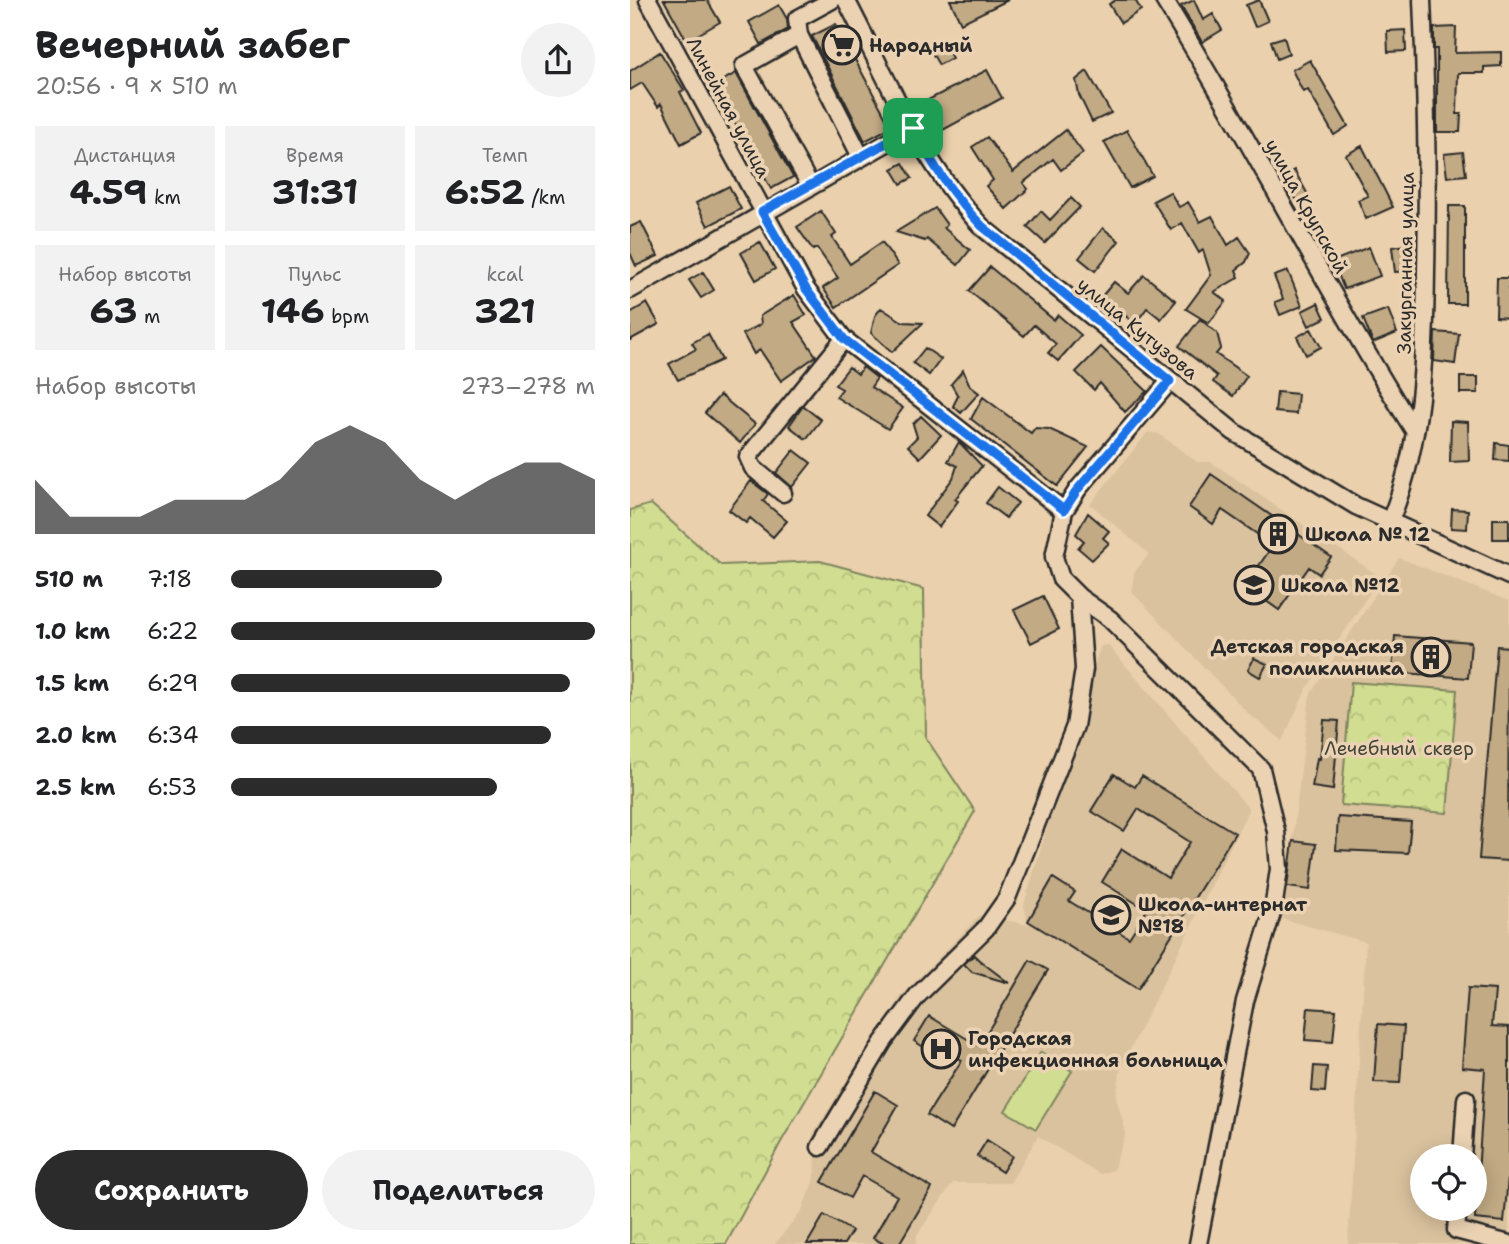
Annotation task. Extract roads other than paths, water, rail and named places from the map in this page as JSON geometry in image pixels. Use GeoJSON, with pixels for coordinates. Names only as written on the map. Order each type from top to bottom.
{"type":"FeatureCollection","features":[{"type":"Feature","properties":{"kind":"street","name":"Линейная улица"},"geometry":{"type":"LineString","coordinates":[[648,0],[806,289],[844,339],[1064,510]]}},
{"type":"Feature","properties":{"kind":"street"},"geometry":{"type":"LineString","coordinates":[[832,0],[797,19],[799,36],[860,157]]}},
{"type":"Feature","properties":{"kind":"street","name":"улица Кутузова"},"geometry":{"type":"LineString","coordinates":[[846,0],[932,165],[956,199],[982,226],[1234,432],[1319,486],[1389,523],[1509,576]]}},
{"type":"Feature","properties":{"kind":"street","name":"улица Крупской"},"geometry":{"type":"LineString","coordinates":[[1164,0],[1262,167],[1354,334],[1415,432]]}},
{"type":"Feature","properties":{"kind":"street","name":"Закурганная улица"},"geometry":{"type":"LineString","coordinates":[[1389,523],[1415,432],[1424,370],[1429,169],[1422,0]]}},
{"type":"Feature","properties":{"kind":"street"},"geometry":{"type":"LineString","coordinates":[[799,36],[744,66],[810,186]]}},
{"type":"Feature","properties":{"kind":"street"},"geometry":{"type":"LineString","coordinates":[[631,288],[913,128]]}},
{"type":"Feature","properties":{"kind":"street"},"geometry":{"type":"LineString","coordinates":[[783,493],[753,468],[748,457],[844,339]]}},
{"type":"Feature","properties":{"kind":"street"},"geometry":{"type":"LineString","coordinates":[[1170,381],[1078,489],[1064,510],[1054,557],[1062,579],[1079,597],[1110,619],[1261,769],[1276,831],[1279,869],[1273,910],[1245,1001],[1198,1244]]}},
{"type":"Feature","properties":{"kind":"street"},"geometry":{"type":"LineString","coordinates":[[820,1147],[883,1042],[910,1006],[937,975],[986,928],[1007,898],[1075,726],[1084,669],[1079,597]]}},
{"type":"Feature","properties":{"kind":"street"},"geometry":{"type":"LineString","coordinates":[[1084,642],[1096,657]]}},
{"type":"Feature","properties":{"kind":"street"},"geometry":{"type":"LineString","coordinates":[[1463,1144],[1466,1100]]}},
{"type":"Feature","properties":{"kind":"street"},"geometry":{"type":"LineString","coordinates":[[1457,1221],[1456,1230],[1509,1244]]}},
{"type":"Feature","properties":{"kind":"place","name":"Народный"},"geometry":{"type":"Point","coordinates":[842,45]}},
{"type":"Feature","properties":{"kind":"place","name":"Школа № 12"},"geometry":{"type":"Point","coordinates":[1278,534]}},
{"type":"Feature","properties":{"kind":"place","name":"Школа №12"},"geometry":{"type":"Point","coordinates":[1254,585]}},
{"type":"Feature","properties":{"kind":"place","name":"Детская городская поликлиника"},"geometry":{"type":"Point","coordinates":[1431,657]}},
{"type":"Feature","properties":{"kind":"place","name":"Школа-интернат №18"},"geometry":{"type":"Point","coordinates":[1111,915]}},
{"type":"Feature","properties":{"kind":"place","name":"Городская инфекционная больница"},"geometry":{"type":"Point","coordinates":[941,1049]}},
{"type":"Feature","properties":{"kind":"park label","name":"Лечебный сквер"},"geometry":{"type":"Point","coordinates":[1399,748]}}]}
